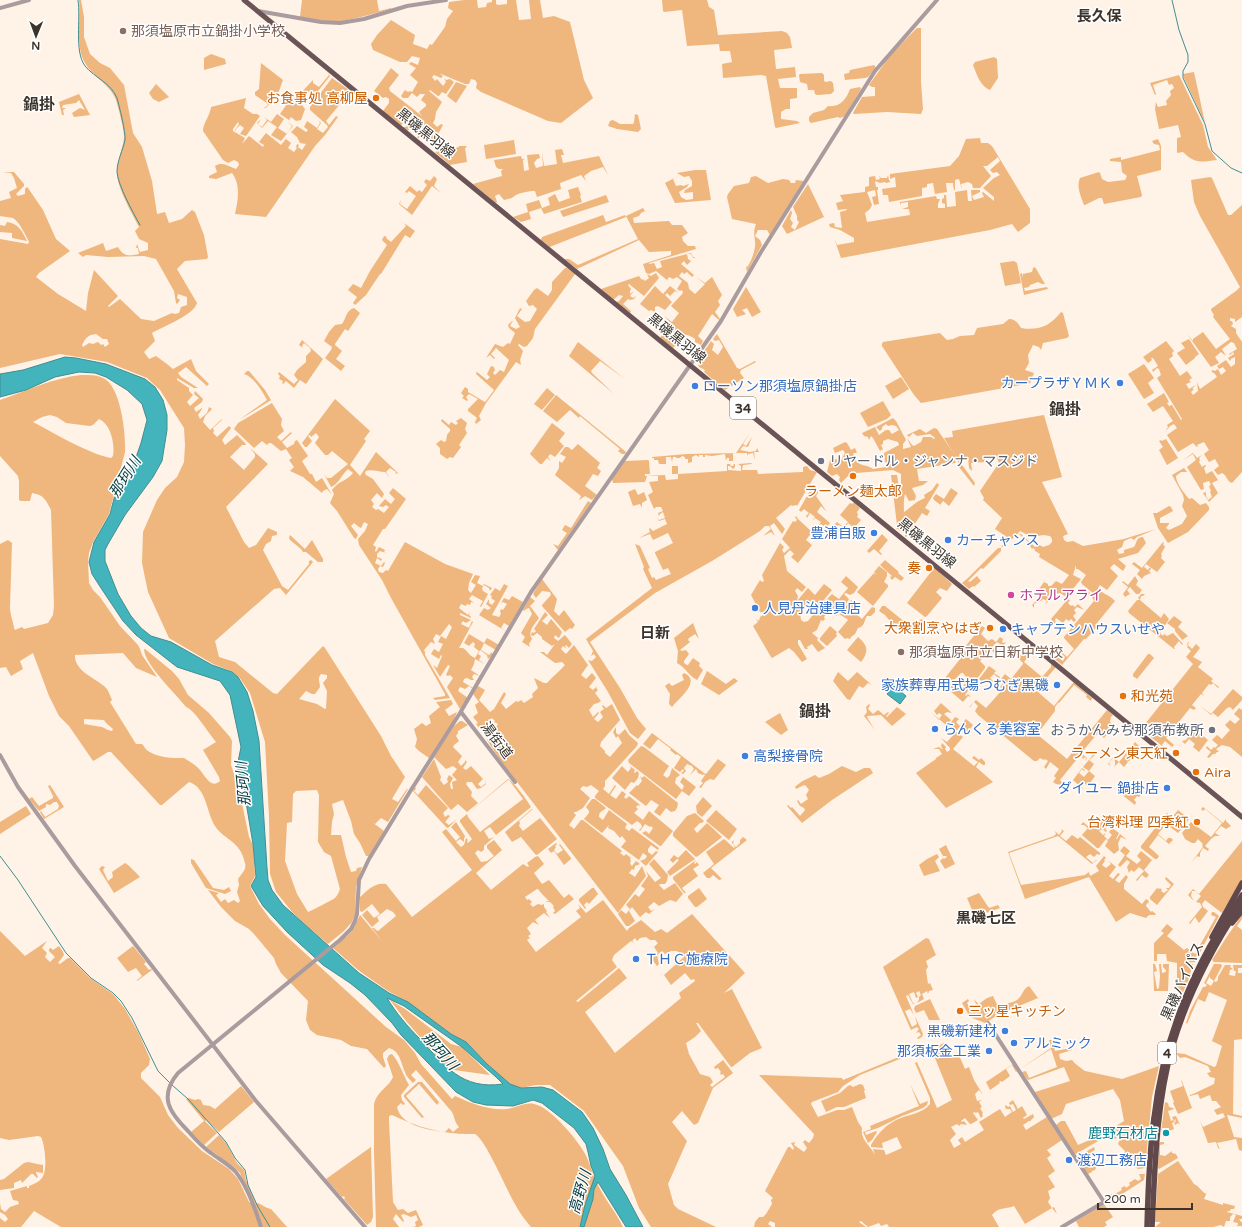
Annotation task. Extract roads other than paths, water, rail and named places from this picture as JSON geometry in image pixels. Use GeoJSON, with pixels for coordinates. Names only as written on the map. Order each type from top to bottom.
{"type":"FeatureCollection","features":[{"type":"Feature","properties":{"kind":"highway","name":"4"},"geometry":{"type":"LineString","coordinates":[[1201,961],[1217,927],[1242,883]]}},
{"type":"Feature","properties":{"kind":"highway","name":"黒磯バイパス"},"geometry":{"type":"LineString","coordinates":[[1147,1227],[1151,1148],[1158,1090],[1175,1022],[1201,961],[1242,895]]}},
{"type":"Feature","properties":{"kind":"highway","name":"黒磯バイパス"},"geometry":{"type":"LineString","coordinates":[[1152,1227],[1157,1140],[1162,1100],[1169,1063],[1185,1009],[1210,956],[1223,932],[1242,903]]}},
{"type":"Feature","properties":{"kind":"highway","name":"4"},"geometry":{"type":"LineString","coordinates":[[1210,956],[1242,911]]}},
{"type":"Feature","properties":{"kind":"main road","name":"黒磯黒羽線"},"geometry":{"type":"LineString","coordinates":[[244,0],[1242,817]]}},
{"type":"Feature","properties":{"kind":"street"},"geometry":{"type":"LineString","coordinates":[[0,8],[28,0]]}},
{"type":"Feature","properties":{"kind":"street"},"geometry":{"type":"LineString","coordinates":[[258,11],[320,22],[340,23],[407,6],[446,0]]}},
{"type":"Feature","properties":{"kind":"street"},"geometry":{"type":"LineString","coordinates":[[261,1227],[243,1183],[236,1172],[200,1143],[176,1119],[169,1105],[169,1089],[174,1078],[340,940],[351,929],[357,914],[359,880],[369,859],[406,797],[461,712],[531,592],[727,312],[761,252],[875,71],[937,0]]}},
{"type":"Feature","properties":{"kind":"street","name":"湯街道"},"geometry":{"type":"LineString","coordinates":[[461,712],[514,782]]}},
{"type":"Feature","properties":{"kind":"street"},"geometry":{"type":"LineString","coordinates":[[0,754],[14,781],[48,829],[139,949],[214,1044],[256,1101],[365,1227]]}},
{"type":"Feature","properties":{"kind":"street"},"geometry":{"type":"LineString","coordinates":[[988,1023],[1104,1202],[1062,1227]]}},
{"type":"Feature","properties":{"kind":"water","name":"那珂川"},"geometry":{"type":"Polygon","coordinates":[[[65,357],[106,364],[145,379],[155,387],[163,400],[167,415],[167,430],[162,461],[153,477],[125,515],[108,544],[105,550],[105,561],[118,594],[131,616],[141,628],[151,636],[171,642],[212,665],[232,672],[238,677],[247,692],[253,711],[259,741],[268,880],[272,890],[283,905],[359,973],[389,993],[408,1002],[451,1034],[466,1042],[487,1064],[510,1084],[521,1088],[542,1087],[553,1090],[582,1112],[593,1128],[610,1169],[643,1227],[626,1227],[598,1182],[594,1189],[593,1199],[584,1227],[580,1227],[585,1205],[595,1176],[586,1144],[574,1128],[542,1103],[533,1100],[513,1106],[486,1105],[473,1102],[456,1092],[365,995],[323,965],[287,932],[263,906],[251,886],[256,877],[253,844],[244,790],[237,767],[241,747],[230,695],[220,681],[177,667],[136,635],[123,621],[101,588],[92,574],[89,562],[94,542],[110,514],[116,491],[134,463],[141,443],[147,420],[142,404],[127,390],[106,377],[95,373],[79,372],[55,377],[26,390],[0,397],[0,374],[23,370],[65,357]],[[387,998],[411,1030],[446,1067],[465,1080],[489,1085],[503,1084],[462,1047],[404,1006],[387,998]]]}},
{"type":"Feature","properties":{"kind":"water"},"geometry":{"type":"Polygon","coordinates":[[[894,686],[906,696],[900,704],[887,694],[894,686]]]}},
{"type":"Feature","properties":{"kind":"waterway"},"geometry":{"type":"LineString","coordinates":[[78,0],[79,44],[82,60],[89,70],[111,88],[117,98],[125,136],[117,168],[118,178],[126,199],[140,225]]}},
{"type":"Feature","properties":{"kind":"waterway"},"geometry":{"type":"LineString","coordinates":[[1172,0],[1179,30],[1188,55],[1188,62],[1183,71],[1183,78],[1205,124],[1212,151],[1231,168],[1242,173]]}},
{"type":"Feature","properties":{"kind":"waterway"},"geometry":{"type":"LineString","coordinates":[[0,856],[18,880],[66,953],[91,978],[113,993],[121,1001],[132,1018],[158,1071],[170,1083]]}},
{"type":"Feature","properties":{"kind":"waterway"},"geometry":{"type":"LineString","coordinates":[[172,1085],[188,1099],[226,1142],[235,1158],[245,1170],[248,1185],[258,1207],[270,1227]]}},
{"type":"Feature","properties":{"kind":"place","name":"那須塩原市立鍋掛小学校"},"geometry":{"type":"Point","coordinates":[123,31]}},
{"type":"Feature","properties":{"kind":"place","name":"お食事処 高柳屋"},"geometry":{"type":"Point","coordinates":[376,98]}},
{"type":"Feature","properties":{"kind":"place","name":"カープラザＹＭＫ"},"geometry":{"type":"Point","coordinates":[1120,383]}},
{"type":"Feature","properties":{"kind":"place","name":"ローソン那須塩原鍋掛店"},"geometry":{"type":"Point","coordinates":[695,386]}},
{"type":"Feature","properties":{"kind":"place","name":"リヤードル・ジャンナ・マスジド"},"geometry":{"type":"Point","coordinates":[821,461]}},
{"type":"Feature","properties":{"kind":"place","name":"ラーメン麺太郎"},"geometry":{"type":"Point","coordinates":[853,476]}},
{"type":"Feature","properties":{"kind":"place","name":"豊浦自販"},"geometry":{"type":"Point","coordinates":[874,533]}},
{"type":"Feature","properties":{"kind":"place","name":"カーチャンス"},"geometry":{"type":"Point","coordinates":[948,540]}},
{"type":"Feature","properties":{"kind":"place","name":"奏"},"geometry":{"type":"Point","coordinates":[929,568]}},
{"type":"Feature","properties":{"kind":"place","name":"ホテルアライ"},"geometry":{"type":"Point","coordinates":[1011,595]}},
{"type":"Feature","properties":{"kind":"place","name":"人見丹治建具店"},"geometry":{"type":"Point","coordinates":[755,608]}},
{"type":"Feature","properties":{"kind":"place","name":"大衆割烹やはぎ"},"geometry":{"type":"Point","coordinates":[990,628]}},
{"type":"Feature","properties":{"kind":"place","name":"キャプテンハウスいせや"},"geometry":{"type":"Point","coordinates":[1003,629]}},
{"type":"Feature","properties":{"kind":"place","name":"那須塩原市立日新中学校"},"geometry":{"type":"Point","coordinates":[901,652]}},
{"type":"Feature","properties":{"kind":"place","name":"家族葬専用式場つむぎ黒磯"},"geometry":{"type":"Point","coordinates":[1057,685]}},
{"type":"Feature","properties":{"kind":"place","name":"和光苑"},"geometry":{"type":"Point","coordinates":[1123,696]}},
{"type":"Feature","properties":{"kind":"place","name":"らんくる美容室"},"geometry":{"type":"Point","coordinates":[935,729]}},
{"type":"Feature","properties":{"kind":"place","name":"おうかんみち那須布教所"},"geometry":{"type":"Point","coordinates":[1212,730]}},
{"type":"Feature","properties":{"kind":"place","name":"ラーメン東天紅"},"geometry":{"type":"Point","coordinates":[1176,753]}},
{"type":"Feature","properties":{"kind":"place","name":"高梨接骨院"},"geometry":{"type":"Point","coordinates":[745,756]}},
{"type":"Feature","properties":{"kind":"place","name":"Aira"},"geometry":{"type":"Point","coordinates":[1196,772]}},
{"type":"Feature","properties":{"kind":"place","name":"ダイユー 鍋掛店"},"geometry":{"type":"Point","coordinates":[1167,788]}},
{"type":"Feature","properties":{"kind":"place","name":"台湾料理 四季紅"},"geometry":{"type":"Point","coordinates":[1197,822]}},
{"type":"Feature","properties":{"kind":"place","name":"ＴＨＣ施療院"},"geometry":{"type":"Point","coordinates":[636,959]}},
{"type":"Feature","properties":{"kind":"place","name":"三ッ星キッチン"},"geometry":{"type":"Point","coordinates":[960,1011]}},
{"type":"Feature","properties":{"kind":"place","name":"黒磯新建材"},"geometry":{"type":"Point","coordinates":[1005,1031]}},
{"type":"Feature","properties":{"kind":"place","name":"アルミック"},"geometry":{"type":"Point","coordinates":[1014,1043]}},
{"type":"Feature","properties":{"kind":"place","name":"那須板金工業"},"geometry":{"type":"Point","coordinates":[989,1051]}},
{"type":"Feature","properties":{"kind":"place","name":"鹿野石材店"},"geometry":{"type":"Point","coordinates":[1166,1133]}},
{"type":"Feature","properties":{"kind":"place","name":"渡辺工務店"},"geometry":{"type":"Point","coordinates":[1069,1160]}},
{"type":"Feature","properties":{"kind":"district","name":"長久保"},"geometry":{"type":"Point","coordinates":[1099,16]}},
{"type":"Feature","properties":{"kind":"district","name":"鍋掛"},"geometry":{"type":"Point","coordinates":[39,104]}},
{"type":"Feature","properties":{"kind":"district","name":"鍋掛"},"geometry":{"type":"Point","coordinates":[1065,409]}},
{"type":"Feature","properties":{"kind":"district","name":"日新"},"geometry":{"type":"Point","coordinates":[655,633]}},
{"type":"Feature","properties":{"kind":"district","name":"鍋掛"},"geometry":{"type":"Point","coordinates":[815,711]}},
{"type":"Feature","properties":{"kind":"district","name":"黒磯七区"},"geometry":{"type":"Point","coordinates":[986,918]}},
{"type":"Feature","properties":{"kind":"water label","name":"高野川"},"geometry":{"type":"Point","coordinates":[580,1192]}}]}
